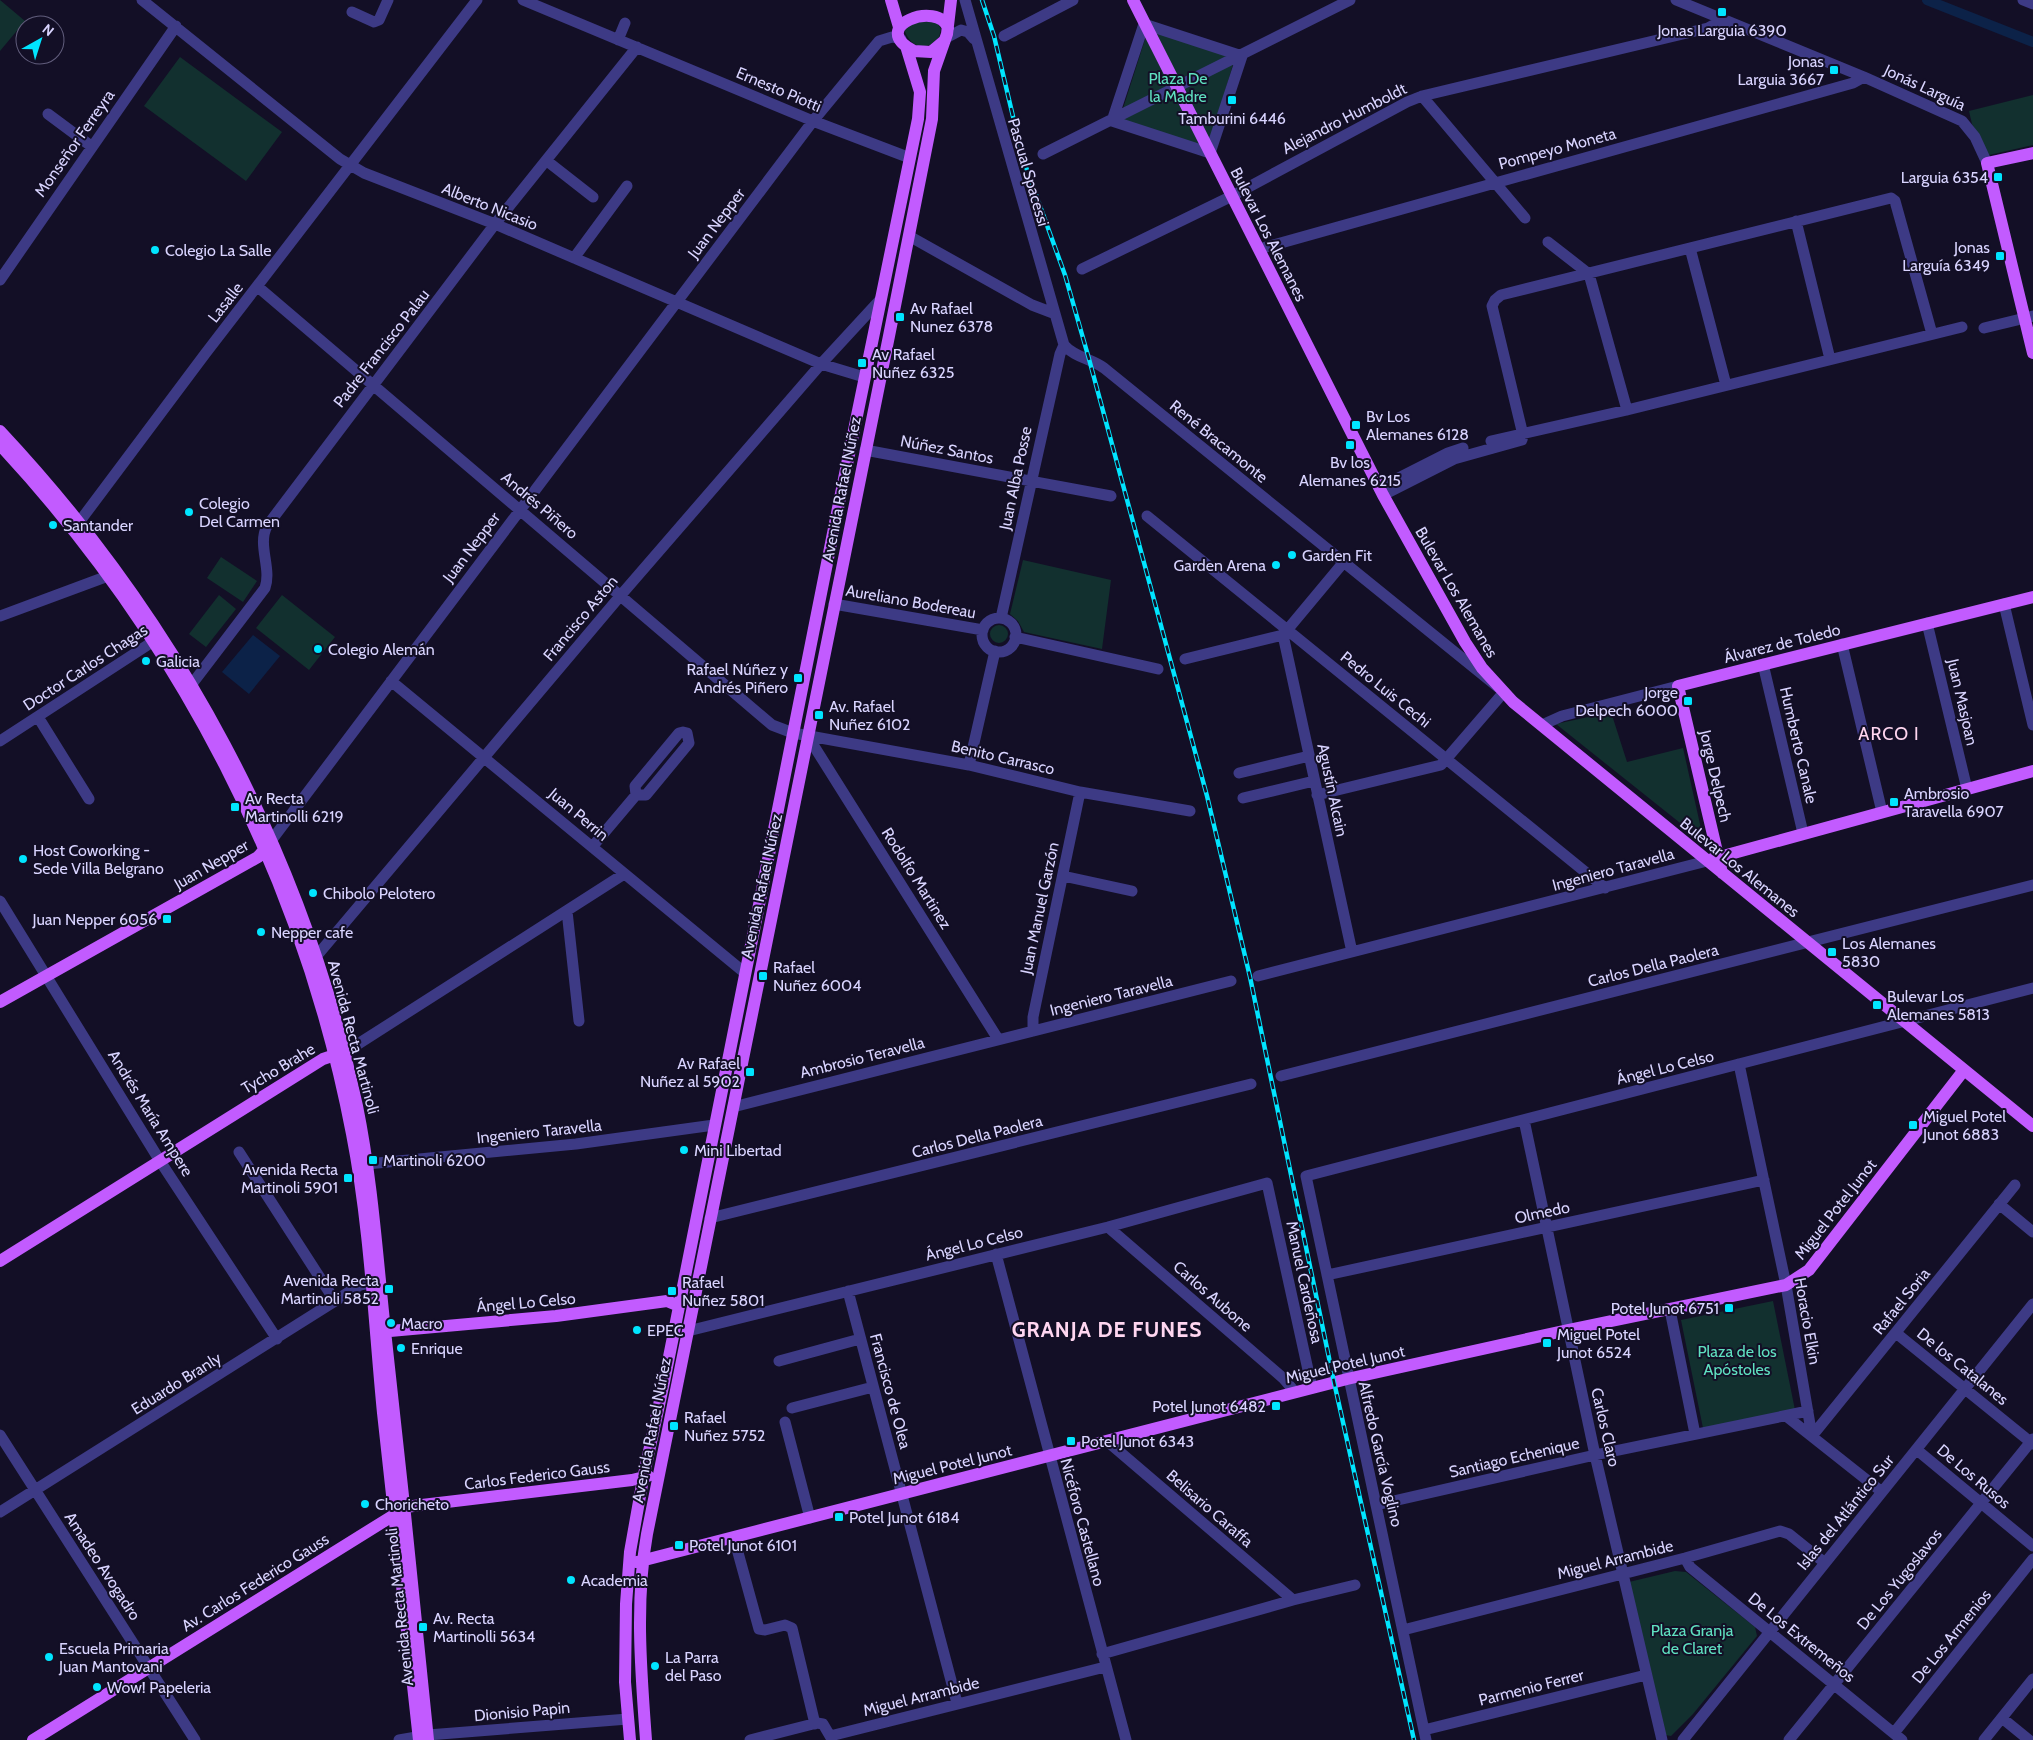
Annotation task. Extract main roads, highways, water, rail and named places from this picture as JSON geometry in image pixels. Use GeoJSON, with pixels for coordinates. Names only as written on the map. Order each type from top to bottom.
{"type":"FeatureCollection","features":[{"type":"Feature","properties":{"kind":"main road","name":"Avenida Rafael Núñez"},"geometry":{"type":"LineString","coordinates":[[630,1740],[625,1658],[628,1571],[643,1478],[864,377],[918,119],[920,98],[891,0]]}},
{"type":"Feature","properties":{"kind":"main road","name":"Avenida Rafael Núñez"},"geometry":{"type":"LineString","coordinates":[[646,1740],[641,1664],[643,1559],[660,1466],[932,119],[934,71],[946,36],[952,0]]}},
{"type":"Feature","properties":{"kind":"main road","name":"Bulevar Los Alemanes"},"geometry":{"type":"LineString","coordinates":[[1133,0],[1176,89],[1381,491],[1464,642],[1482,668],[1504,692],[1542,725],[1713,859]]}},
{"type":"Feature","properties":{"kind":"main road"},"geometry":{"type":"LineString","coordinates":[[924,4],[938,9],[945,18],[946,36],[935,50],[927,53],[914,51],[902,37],[905,12],[915,5],[924,4]]}},
{"type":"Feature","properties":{"kind":"main road","name":"Jonás Larguía"},"geometry":{"type":"LineString","coordinates":[[2033,152],[1987,163],[2029,317],[2033,352]]}},
{"type":"Feature","properties":{"kind":"main road"},"geometry":{"type":"LineString","coordinates":[[866,450],[858,445],[856,437],[870,370],[868,358]]}},
{"type":"Feature","properties":{"kind":"main road","name":"Avenida Recta Martinoli"},"geometry":{"type":"LineString","coordinates":[[0,432],[77,526],[108,576],[192,684],[268,845],[312,958],[367,1164],[380,1332],[383,1414],[423,1738]]}},
{"type":"Feature","properties":{"kind":"main road","name":"Avenida Recta Martinoli"},"geometry":{"type":"LineString","coordinates":[[0,445],[119,572],[158,638],[268,845]]}},
{"type":"Feature","properties":{"kind":"main road","name":"Álvarez de Toledo"},"geometry":{"type":"LineString","coordinates":[[1678,686],[2033,597]]}},
{"type":"Feature","properties":{"kind":"main road","name":"Jorge Delpech"},"geometry":{"type":"LineString","coordinates":[[1678,686],[1713,859],[1722,873]]}},
{"type":"Feature","properties":{"kind":"main road"},"geometry":{"type":"LineString","coordinates":[[800,699],[806,706],[802,729],[807,735]]}},
{"type":"Feature","properties":{"kind":"main road"},"geometry":{"type":"LineString","coordinates":[[793,733],[799,740],[796,766],[801,771]]}},
{"type":"Feature","properties":{"kind":"main road","name":"Ingeniero Taravella"},"geometry":{"type":"LineString","coordinates":[[1713,859],[2033,771]]}},
{"type":"Feature","properties":{"kind":"main road","name":"Juan Nepper"},"geometry":{"type":"LineString","coordinates":[[0,1002],[258,857],[268,845]]}},
{"type":"Feature","properties":{"kind":"main road","name":"Bulevar Los Alemanes"},"geometry":{"type":"LineString","coordinates":[[1722,873],[2033,1126]]}},
{"type":"Feature","properties":{"kind":"main road","name":"Avenida Recta Martinoli"},"geometry":{"type":"LineString","coordinates":[[339,1054],[358,1165],[370,1282],[380,1332],[405,1507],[416,1618],[423,1738]]}},
{"type":"Feature","properties":{"kind":"main road","name":"Tycho Brahe"},"geometry":{"type":"LineString","coordinates":[[0,1260],[323,1059],[339,1054]]}},
{"type":"Feature","properties":{"kind":"main road","name":"Miguel Potel Junot"},"geometry":{"type":"LineString","coordinates":[[643,1559],[734,1538],[1347,1379],[1568,1330],[1786,1286],[1809,1270],[1964,1070]]}},
{"type":"Feature","properties":{"kind":"main road","name":"Ángel Lo Celso"},"geometry":{"type":"LineString","coordinates":[[380,1332],[556,1316],[667,1302],[679,1306]]}},
{"type":"Feature","properties":{"kind":"main road"},"geometry":{"type":"LineString","coordinates":[[679,1306],[688,1330]]}},
{"type":"Feature","properties":{"kind":"main road"},"geometry":{"type":"LineString","coordinates":[[383,1414],[389,1424],[397,1499],[400,1505],[405,1507]]}},
{"type":"Feature","properties":{"kind":"main road"},"geometry":{"type":"LineString","coordinates":[[643,1478],[652,1474],[660,1466]]}},
{"type":"Feature","properties":{"kind":"main road","name":"Carlos Federico Gauss"},"geometry":{"type":"LineString","coordinates":[[405,1507],[643,1478]]}},
{"type":"Feature","properties":{"kind":"main road"},"geometry":{"type":"LineString","coordinates":[[394,1514],[398,1514],[401,1520],[411,1613],[416,1618]]}},
{"type":"Feature","properties":{"kind":"main road","name":"Av. Carlos Federico Gauss"},"geometry":{"type":"LineString","coordinates":[[33,1740],[394,1514]]}},
{"type":"Feature","properties":{"kind":"main road"},"geometry":{"type":"LineString","coordinates":[[628,1571],[643,1559]]}},
{"type":"Feature","properties":{"kind":"water"},"geometry":{"type":"Polygon","coordinates":[[[253,635],[280,656],[249,694],[222,672],[253,635]]]}},
{"type":"Feature","properties":{"kind":"waterway"},"geometry":{"type":"LineString","coordinates":[[1927,0],[2033,42]]}},
{"type":"Feature","properties":{"kind":"railway"},"geometry":{"type":"LineString","coordinates":[[982,0],[994,36],[1023,159],[1065,275],[1089,359],[1207,796],[1250,977],[1334,1382],[1414,1740]]}},
{"type":"Feature","properties":{"kind":"place","name":"Jonas Larguia 6390"},"geometry":{"type":"Point","coordinates":[1722,12]}},
{"type":"Feature","properties":{"kind":"place","name":"Jonas Larguia 3667"},"geometry":{"type":"Point","coordinates":[1834,70]}},
{"type":"Feature","properties":{"kind":"place","name":"Tamburini 6446"},"geometry":{"type":"Point","coordinates":[1232,100]}},
{"type":"Feature","properties":{"kind":"place","name":"Larguia 6354"},"geometry":{"type":"Point","coordinates":[1998,177]}},
{"type":"Feature","properties":{"kind":"place","name":"Colegio La Salle"},"geometry":{"type":"Point","coordinates":[155,250]}},
{"type":"Feature","properties":{"kind":"place","name":"Jonas Larguía 6349"},"geometry":{"type":"Point","coordinates":[2000,256]}},
{"type":"Feature","properties":{"kind":"place","name":"Av Rafael Nunez 6378"},"geometry":{"type":"Point","coordinates":[900,317]}},
{"type":"Feature","properties":{"kind":"place","name":"Av Rafael Nuñez 6325"},"geometry":{"type":"Point","coordinates":[862,363]}},
{"type":"Feature","properties":{"kind":"place","name":"Bv Los Alemanes 6128"},"geometry":{"type":"Point","coordinates":[1356,425]}},
{"type":"Feature","properties":{"kind":"place","name":"Bv los Alemanes 6215"},"geometry":{"type":"Point","coordinates":[1350,445]}},
{"type":"Feature","properties":{"kind":"place","name":"Colegio Del Carmen"},"geometry":{"type":"Point","coordinates":[189,512]}},
{"type":"Feature","properties":{"kind":"place","name":"Santander"},"geometry":{"type":"Point","coordinates":[53,525]}},
{"type":"Feature","properties":{"kind":"place","name":"Garden Fit"},"geometry":{"type":"Point","coordinates":[1292,555]}},
{"type":"Feature","properties":{"kind":"place","name":"Garden Arena"},"geometry":{"type":"Point","coordinates":[1276,565]}},
{"type":"Feature","properties":{"kind":"place","name":"Colegio Alemán"},"geometry":{"type":"Point","coordinates":[318,649]}},
{"type":"Feature","properties":{"kind":"place","name":"Galicia"},"geometry":{"type":"Point","coordinates":[146,661]}},
{"type":"Feature","properties":{"kind":"place","name":"Rafael Núñez y Andrés Piñero"},"geometry":{"type":"Point","coordinates":[798,678]}},
{"type":"Feature","properties":{"kind":"place","name":"Jorge Delpech 6000"},"geometry":{"type":"Point","coordinates":[1688,701]}},
{"type":"Feature","properties":{"kind":"place","name":"Av. Rafael Nuñez 6102"},"geometry":{"type":"Point","coordinates":[819,715]}},
{"type":"Feature","properties":{"kind":"place","name":"Ambrosio Taravella 6907"},"geometry":{"type":"Point","coordinates":[1894,802]}},
{"type":"Feature","properties":{"kind":"place","name":"Av Recta Martinolli 6219"},"geometry":{"type":"Point","coordinates":[235,807]}},
{"type":"Feature","properties":{"kind":"place","name":"Host Coworking - Sede Villa Belgrano"},"geometry":{"type":"Point","coordinates":[23,859]}},
{"type":"Feature","properties":{"kind":"place","name":"Chibolo Pelotero"},"geometry":{"type":"Point","coordinates":[313,893]}},
{"type":"Feature","properties":{"kind":"place","name":"Juan Nepper 6056"},"geometry":{"type":"Point","coordinates":[167,919]}},
{"type":"Feature","properties":{"kind":"place","name":"Nepper cafe"},"geometry":{"type":"Point","coordinates":[261,932]}},
{"type":"Feature","properties":{"kind":"place","name":"Los Alemanes 5830"},"geometry":{"type":"Point","coordinates":[1832,952]}},
{"type":"Feature","properties":{"kind":"place","name":"Rafael Nuñez 6004"},"geometry":{"type":"Point","coordinates":[763,976]}},
{"type":"Feature","properties":{"kind":"place","name":"Bulevar Los Alemanes 5813"},"geometry":{"type":"Point","coordinates":[1877,1005]}},
{"type":"Feature","properties":{"kind":"place","name":"Av Rafael Nuñez al 5902"},"geometry":{"type":"Point","coordinates":[750,1072]}},
{"type":"Feature","properties":{"kind":"place","name":"Miguel Potel Junot 6883"},"geometry":{"type":"Point","coordinates":[1913,1125]}},
{"type":"Feature","properties":{"kind":"place","name":"Mini Libertad"},"geometry":{"type":"Point","coordinates":[684,1150]}},
{"type":"Feature","properties":{"kind":"place","name":"Martinoli 6200"},"geometry":{"type":"Point","coordinates":[373,1160]}},
{"type":"Feature","properties":{"kind":"place","name":"Avenida Recta Martinoli 5901"},"geometry":{"type":"Point","coordinates":[348,1178]}},
{"type":"Feature","properties":{"kind":"place","name":"Avenida Recta Martinoli 5852"},"geometry":{"type":"Point","coordinates":[389,1289]}},
{"type":"Feature","properties":{"kind":"place","name":"Rafael Nuñez 5801"},"geometry":{"type":"Point","coordinates":[672,1291]}},
{"type":"Feature","properties":{"kind":"place","name":"Potel Junot 6751"},"geometry":{"type":"Point","coordinates":[1729,1308]}},
{"type":"Feature","properties":{"kind":"place","name":"Macro"},"geometry":{"type":"Point","coordinates":[391,1323]}},
{"type":"Feature","properties":{"kind":"place","name":"EPEC"},"geometry":{"type":"Point","coordinates":[637,1330]}},
{"type":"Feature","properties":{"kind":"place","name":"Miguel Potel Junot 6524"},"geometry":{"type":"Point","coordinates":[1547,1343]}},
{"type":"Feature","properties":{"kind":"place","name":"Enrique"},"geometry":{"type":"Point","coordinates":[401,1348]}},
{"type":"Feature","properties":{"kind":"place","name":"Potel Junot 6482"},"geometry":{"type":"Point","coordinates":[1276,1406]}},
{"type":"Feature","properties":{"kind":"place","name":"Rafael Nuñez 5752"},"geometry":{"type":"Point","coordinates":[674,1426]}},
{"type":"Feature","properties":{"kind":"place","name":"Potel Junot 6343"},"geometry":{"type":"Point","coordinates":[1071,1441]}},
{"type":"Feature","properties":{"kind":"place","name":"Choricheto"},"geometry":{"type":"Point","coordinates":[365,1504]}},
{"type":"Feature","properties":{"kind":"place","name":"Potel Junot 6184"},"geometry":{"type":"Point","coordinates":[839,1517]}},
{"type":"Feature","properties":{"kind":"place","name":"Potel Junot 6101"},"geometry":{"type":"Point","coordinates":[679,1545]}},
{"type":"Feature","properties":{"kind":"place","name":"Academia"},"geometry":{"type":"Point","coordinates":[571,1580]}},
{"type":"Feature","properties":{"kind":"place","name":"Av. Recta Martinolli 5634"},"geometry":{"type":"Point","coordinates":[423,1627]}},
{"type":"Feature","properties":{"kind":"place","name":"Escuela Primaria Juan Mantovani"},"geometry":{"type":"Point","coordinates":[49,1657]}},
{"type":"Feature","properties":{"kind":"place","name":"La Parra del Paso"},"geometry":{"type":"Point","coordinates":[655,1666]}},
{"type":"Feature","properties":{"kind":"place","name":"Wow! Papeleria"},"geometry":{"type":"Point","coordinates":[97,1687]}},
{"type":"Feature","properties":{"kind":"district","name":"ARCO I"},"geometry":{"type":"Point","coordinates":[1889,734]}},
{"type":"Feature","properties":{"kind":"district","name":"GRANJA DE FUNES"},"geometry":{"type":"Point","coordinates":[1107,1330]}},
{"type":"Feature","properties":{"kind":"park label","name":"Plaza De la Madre"},"geometry":{"type":"Point","coordinates":[1178,87]}},
{"type":"Feature","properties":{"kind":"park label","name":"Plaza de los Apóstoles"},"geometry":{"type":"Point","coordinates":[1737,1360]}},
{"type":"Feature","properties":{"kind":"park label","name":"Plaza Granja de Claret"},"geometry":{"type":"Point","coordinates":[1692,1639]}}]}
